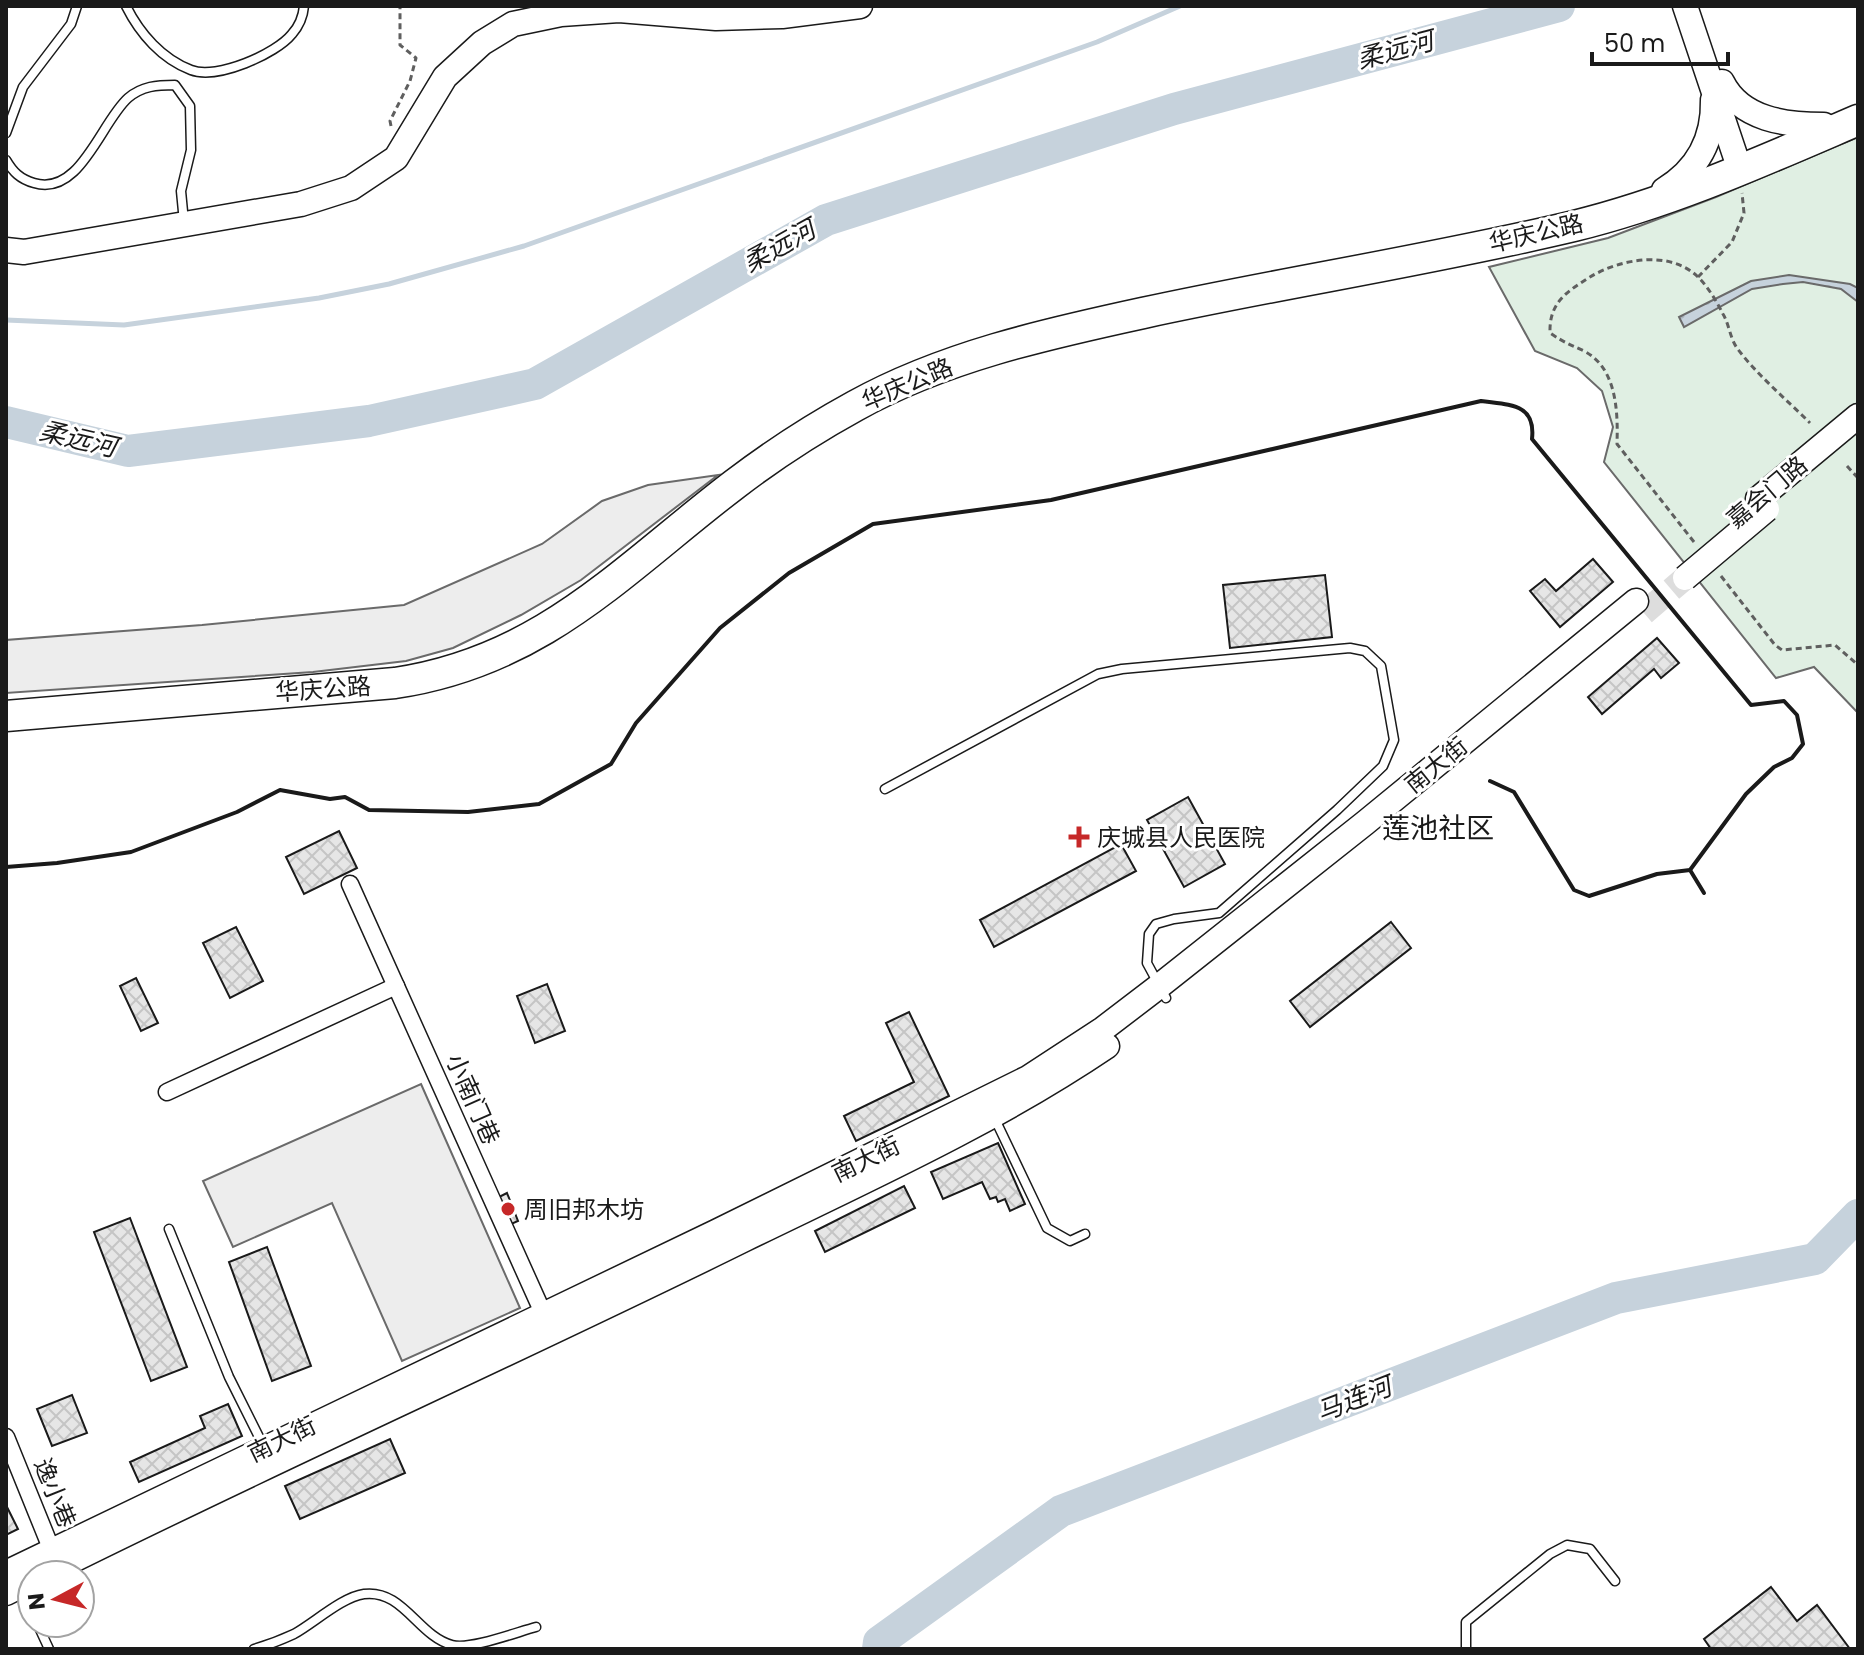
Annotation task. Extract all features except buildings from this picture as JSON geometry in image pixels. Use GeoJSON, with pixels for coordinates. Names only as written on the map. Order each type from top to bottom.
{"type":"FeatureCollection","features":[{"type":"Feature","properties":{"kind":"highway","name":"华庆公路"},"geometry":{"type":"LineString","coordinates":[[6,716],[395,683],[459,670],[535,636],[577,611],[736,483],[802,437],[860,403],[924,375],[1001,347],[1101,322],[1573,226],[1635,209],[1858,110]]}},
{"type":"Feature","properties":{"kind":"highway","name":"华庆公路"},"geometry":{"type":"LineString","coordinates":[[6,706],[395,672],[456,659],[505,640],[572,603],[731,475],[796,430],[855,396],[920,366],[997,339],[1097,313],[1571,217],[1664,190],[1858,120]]}},
{"type":"Feature","properties":{"kind":"main road"},"geometry":{"type":"LineString","coordinates":[[6,250],[24,252],[301,204],[351,188],[396,158],[445,77],[482,43],[513,24],[561,14],[619,10],[716,18],[782,16],[860,6]]}},
{"type":"Feature","properties":{"kind":"main road"},"geometry":{"type":"LineString","coordinates":[[1685,6],[1717,84],[1743,106],[1767,119],[1782,123],[1824,125]]}},
{"type":"Feature","properties":{"kind":"main road"},"geometry":{"type":"LineString","coordinates":[[1696,6],[1743,163]]}},
{"type":"Feature","properties":{"kind":"main road"},"geometry":{"type":"LineString","coordinates":[[1664,190],[1687,174],[1703,152],[1708,140],[1717,84]]}},
{"type":"Feature","properties":{"kind":"main road","name":"嘉会门路"},"geometry":{"type":"LineString","coordinates":[[1680,573],[1762,504],[1858,416]]}},
{"type":"Feature","properties":{"kind":"main road","name":"嘉会门路"},"geometry":{"type":"LineString","coordinates":[[1762,504],[1858,433]]}},
{"type":"Feature","properties":{"kind":"main road","name":"南大街"},"geometry":{"type":"LineString","coordinates":[[63,1559],[269,1455],[993,1116],[1062,1076],[1112,1042],[1162,993],[1640,607]]}},
{"type":"Feature","properties":{"kind":"main road","name":"南大街"},"geometry":{"type":"LineString","coordinates":[[548,1324],[1028,1078],[1162,993]]}},
{"type":"Feature","properties":{"kind":"street","name":"小南门巷"},"geometry":{"type":"LineString","coordinates":[[350,884],[548,1324]]}},
{"type":"Feature","properties":{"kind":"street"},"geometry":{"type":"LineString","coordinates":[[167,1092],[396,986]]}},
{"type":"Feature","properties":{"kind":"street","name":"逸小巷"},"geometry":{"type":"LineString","coordinates":[[6,1437],[28,1559]]}},
{"type":"Feature","properties":{"kind":"lane"},"geometry":{"type":"LineString","coordinates":[[6,133],[23,87],[71,24],[77,6]]}},
{"type":"Feature","properties":{"kind":"lane"},"geometry":{"type":"LineString","coordinates":[[126,6],[148,40],[167,58],[193,72],[208,73],[239,65],[285,42],[302,21],[304,6]]}},
{"type":"Feature","properties":{"kind":"lane"},"geometry":{"type":"LineString","coordinates":[[6,160],[14,173],[26,181],[43,186],[53,185],[85,159],[128,99],[145,87],[175,85],[190,106],[191,150],[181,191],[184,224]]}},
{"type":"Feature","properties":{"kind":"lane"},"geometry":{"type":"LineString","coordinates":[[885,789],[1098,674],[1122,669],[1350,648],[1365,651],[1381,666],[1391,716],[1394,740],[1383,766],[1219,913],[1156,924],[1149,934],[1147,963],[1162,993]]}},
{"type":"Feature","properties":{"kind":"lane"},"geometry":{"type":"LineString","coordinates":[[993,1116],[1047,1228],[1070,1241],[1085,1234]]}},
{"type":"Feature","properties":{"kind":"lane"},"geometry":{"type":"LineString","coordinates":[[169,1229],[229,1377],[269,1455]]}},
{"type":"Feature","properties":{"kind":"lane"},"geometry":{"type":"LineString","coordinates":[[1466,1649],[1466,1622],[1550,1554],[1567,1545],[1590,1549],[1615,1581]]}},
{"type":"Feature","properties":{"kind":"lane"},"geometry":{"type":"LineString","coordinates":[[254,1649],[294,1634],[352,1598],[365,1594],[389,1597],[438,1638],[454,1646],[475,1644],[536,1627]]}},
{"type":"Feature","properties":{"kind":"path"},"geometry":{"type":"LineString","coordinates":[[396,158],[390,121],[410,81],[416,58],[400,45],[400,6]]}},
{"type":"Feature","properties":{"kind":"path"},"geometry":{"type":"LineString","coordinates":[[1698,277],[1732,242],[1744,213],[1743,163]]}},
{"type":"Feature","properties":{"kind":"path"},"geometry":{"type":"LineString","coordinates":[[1700,550],[1617,444],[1618,418],[1612,388],[1602,364],[1550,333],[1550,316],[1558,301],[1575,287],[1618,263],[1637,260],[1677,264],[1698,277],[1724,315],[1735,346],[1810,423]]}},
{"type":"Feature","properties":{"kind":"path"},"geometry":{"type":"LineString","coordinates":[[1847,466],[1858,478]]}},
{"type":"Feature","properties":{"kind":"path"},"geometry":{"type":"LineString","coordinates":[[1719,573],[1782,650],[1835,645],[1858,665]]}},
{"type":"Feature","properties":{"kind":"green space"},"geometry":{"type":"Polygon","coordinates":[[[1858,137],[1858,713],[1814,667],[1776,678],[1604,462],[1613,427],[1602,391],[1577,368],[1535,351],[1489,267],[1608,238],[1716,197],[1858,137]]]}},
{"type":"Feature","properties":{"kind":"shaded area"},"geometry":{"type":"Polygon","coordinates":[[[718,475],[581,580],[521,615],[453,648],[406,661],[313,672],[6,693],[6,640],[404,605],[542,544],[602,501],[648,485],[718,475]]]}},
{"type":"Feature","properties":{"kind":"shaded area"},"geometry":{"type":"Polygon","coordinates":[[[421,1084],[520,1308],[402,1361],[332,1203],[233,1247],[203,1181],[421,1084]]]}},
{"type":"Feature","properties":{"kind":"water"},"geometry":{"type":"Polygon","coordinates":[[[1789,275],[1850,284],[1858,288],[1858,302],[1841,289],[1803,282],[1752,289],[1684,327],[1679,317],[1751,281],[1789,275]]]}},
{"type":"Feature","properties":{"kind":"waterway"},"geometry":{"type":"LineString","coordinates":[[6,320],[124,325],[319,298],[389,284],[524,246],[1097,42],[1180,6]]}},
{"type":"Feature","properties":{"kind":"waterway","name":"柔远河"},"geometry":{"type":"LineString","coordinates":[[6,422],[128,451],[369,421],[535,384],[826,220],[1174,109],[1559,6]]}},
{"type":"Feature","properties":{"kind":"waterway","name":"马连河"},"geometry":{"type":"LineString","coordinates":[[878,1649],[879,1642],[1061,1511],[1616,1298],[1815,1259],[1858,1215]]}},
{"type":"Feature","properties":{"kind":"tunnel"},"geometry":{"type":"LineString","coordinates":[[1644,613],[1685,578]]}},
{"type":"Feature","properties":{"kind":"wall"},"geometry":{"type":"LineString","coordinates":[[6,867],[131,852],[237,812],[280,790],[330,799],[345,797],[369,810],[468,812],[539,804],[611,764],[636,723],[720,628],[789,573],[873,524],[1051,500],[1481,401],[1510,405],[1525,412],[1530,418],[1532,439],[1751,705],[1784,701],[1797,715],[1803,744],[1792,758],[1774,767],[1746,794],[1690,870],[1657,874],[1589,896],[1574,890],[1514,792],[1490,781]]}},
{"type":"Feature","properties":{"kind":"wall"},"geometry":{"type":"LineString","coordinates":[[1690,870],[1704,893]]}},
{"type":"Feature","properties":{"kind":"place","name":"庆城县人民医院"},"geometry":{"type":"Point","coordinates":[1079,837]}},
{"type":"Feature","properties":{"kind":"place","name":"周旧邦木坊"},"geometry":{"type":"Point","coordinates":[508,1209]}},
{"type":"Feature","properties":{"kind":"district","name":"莲池社区"},"geometry":{"type":"Point","coordinates":[1438,828]}}]}
